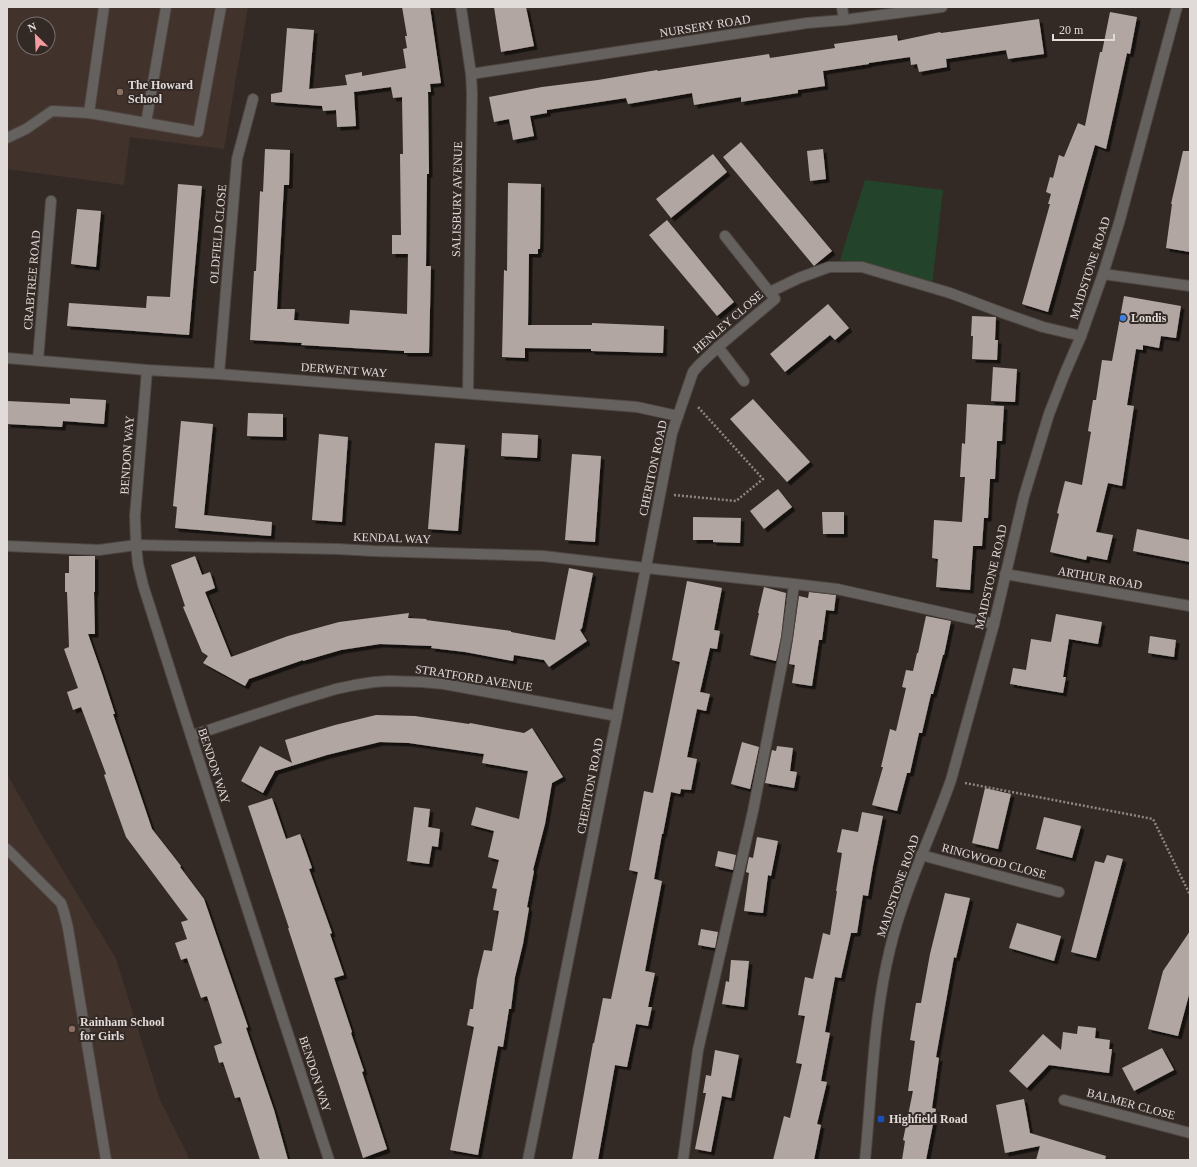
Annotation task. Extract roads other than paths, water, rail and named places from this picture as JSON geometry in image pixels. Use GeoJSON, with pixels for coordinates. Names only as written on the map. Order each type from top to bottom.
{"type":"FeatureCollection","features":[{"type":"Feature","properties":{"kind":"street"},"geometry":{"type":"LineString","coordinates":[[89,113],[104,7]]}},
{"type":"Feature","properties":{"kind":"street"},"geometry":{"type":"LineString","coordinates":[[146,123],[166,7]]}},
{"type":"Feature","properties":{"kind":"street"},"geometry":{"type":"LineString","coordinates":[[7,138],[26,129],[52,111],[89,113],[198,132],[221,7]]}},
{"type":"Feature","properties":{"kind":"street","name":"SALISBURY AVENUE"},"geometry":{"type":"LineString","coordinates":[[461,7],[471,74],[468,393]]}},
{"type":"Feature","properties":{"kind":"street"},"geometry":{"type":"LineString","coordinates":[[842,7],[844,20]]}},
{"type":"Feature","properties":{"kind":"street","name":"NURSERY ROAD"},"geometry":{"type":"LineString","coordinates":[[471,74],[807,23],[844,20],[942,7]]}},
{"type":"Feature","properties":{"kind":"street","name":"MAIDSTONE ROAD"},"geometry":{"type":"LineString","coordinates":[[864,1160],[875,1037],[883,979],[897,921],[909,885],[951,780],[994,624],[1024,496],[1042,434],[1104,274],[1177,7]]}},
{"type":"Feature","properties":{"kind":"street","name":"OLDFIELD CLOSE"},"geometry":{"type":"LineString","coordinates":[[219,374],[237,159],[253,99]]}},
{"type":"Feature","properties":{"kind":"street","name":"CRABTREE ROAD"},"geometry":{"type":"LineString","coordinates":[[38,360],[51,201]]}},
{"type":"Feature","properties":{"kind":"street","name":"HENLEY CLOSE"},"geometry":{"type":"LineString","coordinates":[[678,416],[693,372],[718,347],[775,299],[725,236]]}},
{"type":"Feature","properties":{"kind":"street"},"geometry":{"type":"LineString","coordinates":[[770,292],[799,278],[829,267],[862,267],[950,293],[1043,327],[1081,336]]}},
{"type":"Feature","properties":{"kind":"street"},"geometry":{"type":"LineString","coordinates":[[1104,274],[1190,286]]}},
{"type":"Feature","properties":{"kind":"street"},"geometry":{"type":"LineString","coordinates":[[718,347],[744,381]]}},
{"type":"Feature","properties":{"kind":"street","name":"DERWENT WAY"},"geometry":{"type":"LineString","coordinates":[[7,358],[637,407],[678,416]]}},
{"type":"Feature","properties":{"kind":"street","name":"BENDON WAY"},"geometry":{"type":"LineString","coordinates":[[147,370],[135,516],[138,564],[143,585],[190,736],[329,1160]]}},
{"type":"Feature","properties":{"kind":"street","name":"CHERITON ROAD"},"geometry":{"type":"LineString","coordinates":[[528,1160],[672,433],[678,416]]}},
{"type":"Feature","properties":{"kind":"street","name":"KENDAL WAY"},"geometry":{"type":"LineString","coordinates":[[7,546],[99,550],[136,545],[338,549],[543,556],[837,590],[994,624]]}},
{"type":"Feature","properties":{"kind":"street","name":"ARTHUR ROAD"},"geometry":{"type":"LineString","coordinates":[[1005,574],[1190,606]]}},
{"type":"Feature","properties":{"kind":"street"},"geometry":{"type":"LineString","coordinates":[[683,1160],[698,1050],[752,811],[787,638],[794,584]]}},
{"type":"Feature","properties":{"kind":"street","name":"STRATFORD AVENUE"},"geometry":{"type":"LineString","coordinates":[[190,736],[336,689],[374,682],[389,681],[444,684],[617,716]]}},
{"type":"Feature","properties":{"kind":"street"},"geometry":{"type":"LineString","coordinates":[[7,848],[61,903],[64,912],[73,957],[106,1160]]}},
{"type":"Feature","properties":{"kind":"street","name":"RINGWOOD CLOSE"},"geometry":{"type":"LineString","coordinates":[[921,855],[1059,892]]}},
{"type":"Feature","properties":{"kind":"street","name":"BALMER CLOSE"},"geometry":{"type":"LineString","coordinates":[[1064,1100],[1190,1133]]}},
{"type":"Feature","properties":{"kind":"place","name":"The Howard School"},"geometry":{"type":"Point","coordinates":[120,92]}},
{"type":"Feature","properties":{"kind":"place","name":"Londis"},"geometry":{"type":"Point","coordinates":[1123,318]}},
{"type":"Feature","properties":{"kind":"place","name":"Rainham School for Girls"},"geometry":{"type":"Point","coordinates":[72,1029]}},
{"type":"Feature","properties":{"kind":"place","name":"Highfield Road"},"geometry":{"type":"Point","coordinates":[881,1119]}}]}
